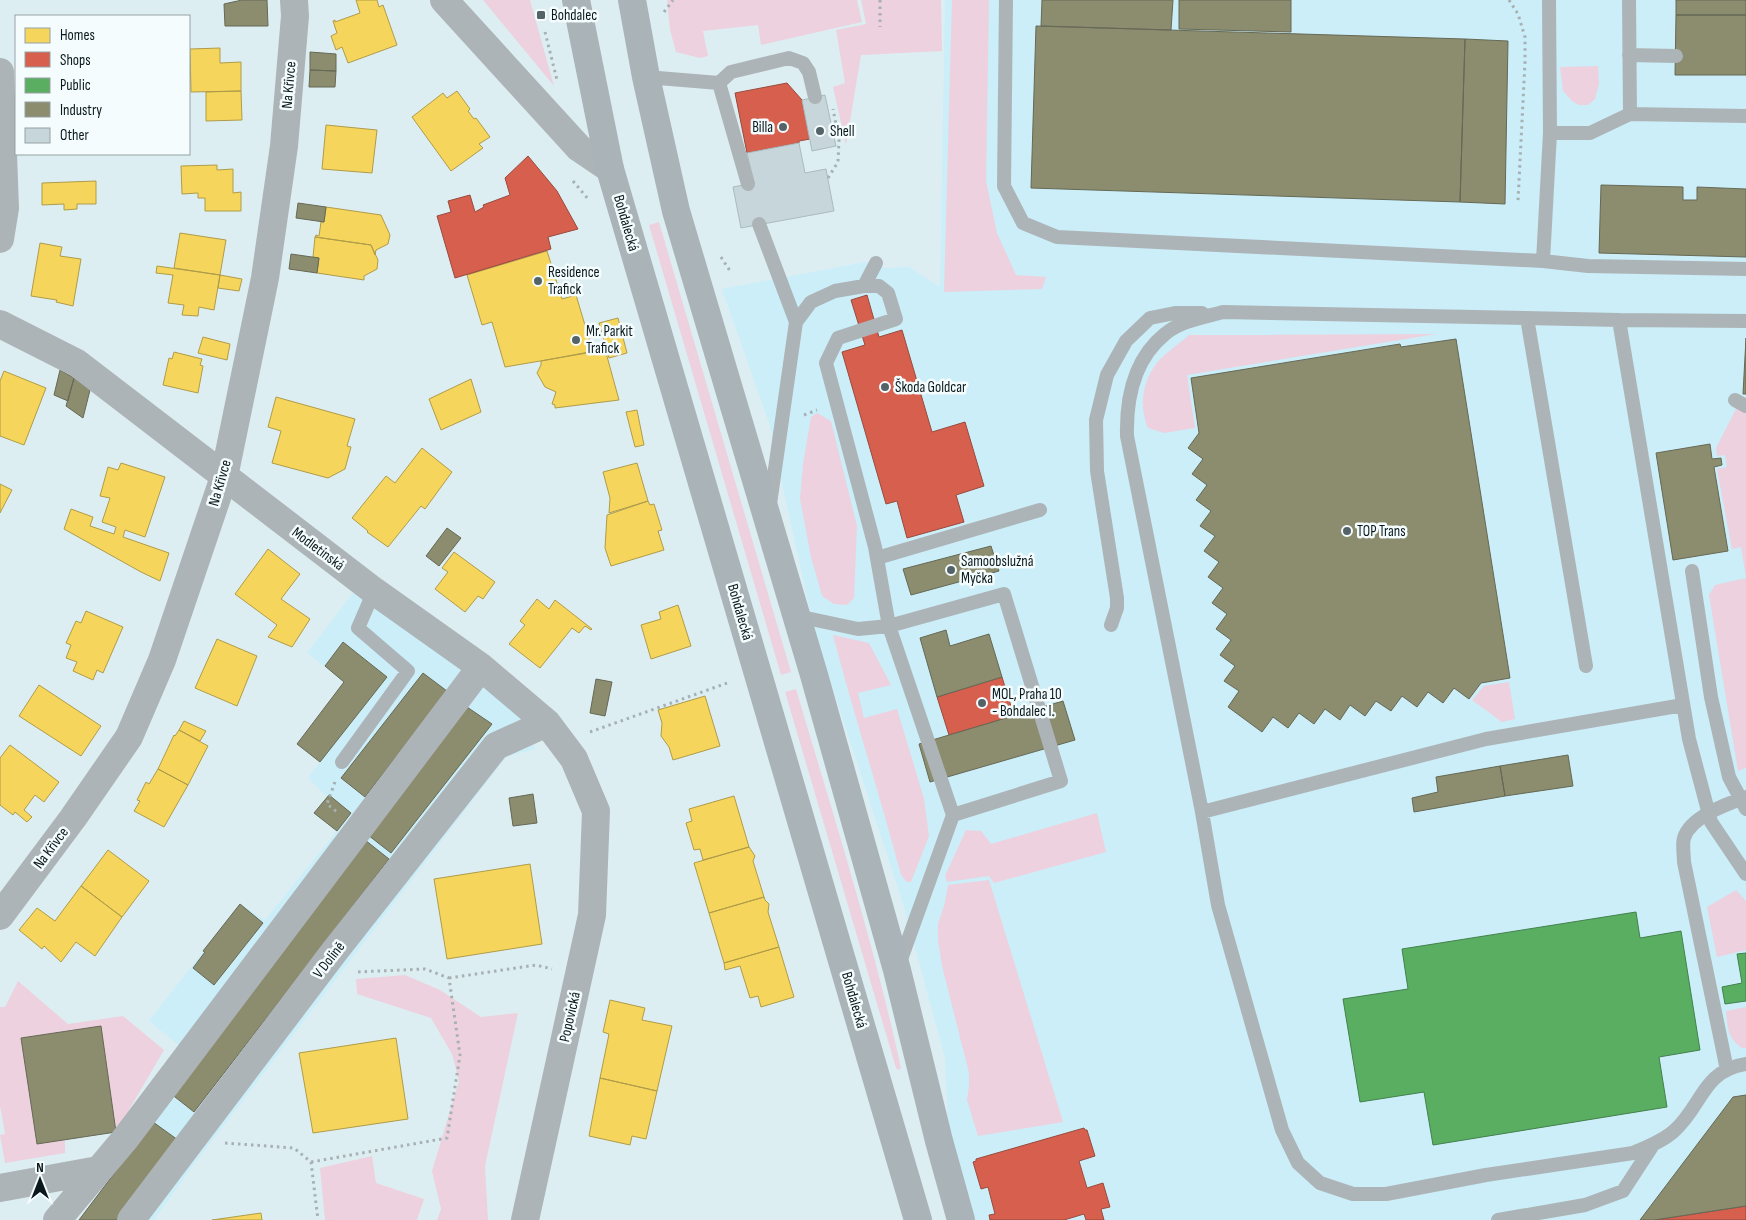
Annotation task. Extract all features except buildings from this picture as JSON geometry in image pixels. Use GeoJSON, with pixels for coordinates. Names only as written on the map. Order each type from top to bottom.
{"type":"FeatureCollection","features":[{"type":"Feature","properties":{"kind":"main road","name":"Bohdalecká"},"geometry":{"type":"LineString","coordinates":[[576,0],[610,169],[918,1220]]}},
{"type":"Feature","properties":{"kind":"main road"},"geometry":{"type":"LineString","coordinates":[[632,0],[646,77],[676,211],[797,616],[897,970],[939,1141],[961,1220]]}},
{"type":"Feature","properties":{"kind":"street","name":"Na Křivce"},"geometry":{"type":"LineString","coordinates":[[0,916],[73,818],[129,737],[162,660],[224,477],[265,278],[284,146],[295,16],[294,0]]}},
{"type":"Feature","properties":{"kind":"street"},"geometry":{"type":"LineString","coordinates":[[444,0],[578,148],[610,169]]}},
{"type":"Feature","properties":{"kind":"street"},"geometry":{"type":"LineString","coordinates":[[0,72],[5,208],[0,239]]}},
{"type":"Feature","properties":{"kind":"street","name":"Modletínská"},"geometry":{"type":"LineString","coordinates":[[0,324],[77,363],[374,591],[480,667],[554,732],[574,759],[596,811]]}},
{"type":"Feature","properties":{"kind":"street"},"geometry":{"type":"LineString","coordinates":[[57,1220],[125,1139],[480,667]]}},
{"type":"Feature","properties":{"kind":"street","name":"V Dolině"},"geometry":{"type":"LineString","coordinates":[[131,1220],[334,952],[496,746],[554,732]]}},
{"type":"Feature","properties":{"kind":"street","name":"Popovická"},"geometry":{"type":"LineString","coordinates":[[525,1220],[592,915],[596,811]]}},
{"type":"Feature","properties":{"kind":"street"},"geometry":{"type":"LineString","coordinates":[[0,1188],[98,1170]]}},
{"type":"Feature","properties":{"kind":"lane"},"geometry":{"type":"LineString","coordinates":[[1006,0],[1004,186],[1022,223],[1058,237],[1543,261],[1588,266],[1746,269]]}},
{"type":"Feature","properties":{"kind":"lane"},"geometry":{"type":"LineString","coordinates":[[1543,261],[1550,133],[1549,0]]}},
{"type":"Feature","properties":{"kind":"lane"},"geometry":{"type":"LineString","coordinates":[[1629,0],[1630,114]]}},
{"type":"Feature","properties":{"kind":"lane"},"geometry":{"type":"LineString","coordinates":[[1630,55],[1676,56]]}},
{"type":"Feature","properties":{"kind":"lane"},"geometry":{"type":"LineString","coordinates":[[646,77],[719,83],[731,72],[790,58],[804,63],[809,72],[815,97]]}},
{"type":"Feature","properties":{"kind":"lane"},"geometry":{"type":"LineString","coordinates":[[719,83],[748,184]]}},
{"type":"Feature","properties":{"kind":"lane"},"geometry":{"type":"LineString","coordinates":[[1550,133],[1590,133],[1630,114],[1746,116]]}},
{"type":"Feature","properties":{"kind":"lane"},"geometry":{"type":"LineString","coordinates":[[760,224],[796,322],[768,519]]}},
{"type":"Feature","properties":{"kind":"lane"},"geometry":{"type":"LineString","coordinates":[[864,286],[876,262]]}},
{"type":"Feature","properties":{"kind":"lane"},"geometry":{"type":"LineString","coordinates":[[796,322],[811,302],[835,291],[864,286],[879,286],[888,293],[896,319],[838,338],[826,363],[876,558],[889,626],[953,815],[897,970]]}},
{"type":"Feature","properties":{"kind":"lane"},"geometry":{"type":"LineString","coordinates":[[1223,312],[1192,320],[1166,333],[1144,358],[1130,390],[1126,415],[1127,436],[1202,812],[1218,905],[1282,1130],[1298,1163],[1320,1183],[1353,1194],[1386,1194],[1486,1175],[1633,1153],[1654,1144],[1674,1131],[1693,1110],[1706,1087],[1719,1073],[1737,1065],[1746,1064]]}},
{"type":"Feature","properties":{"kind":"lane"},"geometry":{"type":"LineString","coordinates":[[1111,625],[1117,608],[1117,598],[1097,472],[1096,420],[1107,376],[1126,341],[1150,318],[1174,314],[1223,312],[1746,321]]}},
{"type":"Feature","properties":{"kind":"lane"},"geometry":{"type":"LineString","coordinates":[[1527,318],[1586,666]]}},
{"type":"Feature","properties":{"kind":"lane"},"geometry":{"type":"LineString","coordinates":[[1620,320],[1689,740],[1711,822],[1746,874]]}},
{"type":"Feature","properties":{"kind":"lane"},"geometry":{"type":"LineString","coordinates":[[876,558],[1040,510]]}},
{"type":"Feature","properties":{"kind":"lane"},"geometry":{"type":"LineString","coordinates":[[1692,571],[1711,697],[1729,777],[1744,802],[1708,814],[1693,824],[1683,838],[1684,862],[1727,1070]]}},
{"type":"Feature","properties":{"kind":"lane"},"geometry":{"type":"LineString","coordinates":[[342,762],[408,671],[358,628],[374,591]]}},
{"type":"Feature","properties":{"kind":"lane"},"geometry":{"type":"LineString","coordinates":[[797,616],[858,629],[889,626],[1004,594],[1061,781],[953,815]]}},
{"type":"Feature","properties":{"kind":"lane"},"geometry":{"type":"LineString","coordinates":[[1202,812],[1486,740],[1683,705]]}},
{"type":"Feature","properties":{"kind":"lane"},"geometry":{"type":"LineString","coordinates":[[1498,1220],[1584,1205],[1623,1191],[1654,1144]]}},
{"type":"Feature","properties":{"kind":"path"},"geometry":{"type":"LineString","coordinates":[[663,13],[673,0]]}},
{"type":"Feature","properties":{"kind":"path"},"geometry":{"type":"LineString","coordinates":[[880,0],[880,26]]}},
{"type":"Feature","properties":{"kind":"path"},"geometry":{"type":"LineString","coordinates":[[1509,0],[1518,14],[1525,37],[1518,201]]}},
{"type":"Feature","properties":{"kind":"path"},"geometry":{"type":"LineString","coordinates":[[809,72],[828,85],[839,140],[838,162],[828,178]]}},
{"type":"Feature","properties":{"kind":"path"},"geometry":{"type":"LineString","coordinates":[[554,732],[735,680]]}},
{"type":"Feature","properties":{"kind":"path"},"geometry":{"type":"LineString","coordinates":[[334,952],[357,973],[425,969],[449,978],[536,965],[558,970]]}},
{"type":"Feature","properties":{"kind":"path"},"geometry":{"type":"LineString","coordinates":[[311,1162],[446,1138],[460,1055],[449,978]]}},
{"type":"Feature","properties":{"kind":"path"},"geometry":{"type":"LineString","coordinates":[[192,1141],[294,1148],[311,1162],[318,1220]]}},
{"type":"Feature","properties":{"kind":"shaded area"},"geometry":{"type":"Polygon","coordinates":[[[483,0],[530,0],[554,86],[483,0]]]}},
{"type":"Feature","properties":{"kind":"shaded area"},"geometry":{"type":"Polygon","coordinates":[[[667,0],[857,0],[862,22],[761,45],[758,25],[703,31],[708,56],[700,58],[676,52],[670,30],[667,0]]]}},
{"type":"Feature","properties":{"kind":"shaded area"},"geometry":{"type":"Polygon","coordinates":[[[861,0],[941,0],[942,51],[861,55],[846,145],[833,87],[845,83],[836,30],[866,24],[861,0]]]}},
{"type":"Feature","properties":{"kind":"shaded area"},"geometry":{"type":"Polygon","coordinates":[[[945,0],[1746,0],[1746,1220],[972,1220],[948,1131],[945,1058],[904,907],[815,634],[769,423],[722,289],[865,262],[887,268],[909,267],[940,287],[945,0]]]}},
{"type":"Feature","properties":{"kind":"shaded area"},"geometry":{"type":"Polygon","coordinates":[[[952,0],[989,0],[986,181],[997,233],[1016,275],[1046,277],[1042,289],[944,292],[952,0]]]}},
{"type":"Feature","properties":{"kind":"shaded area"},"geometry":{"type":"Polygon","coordinates":[[[1598,66],[1599,84],[1595,99],[1588,105],[1579,105],[1572,101],[1563,91],[1560,67],[1598,66]]]}},
{"type":"Feature","properties":{"kind":"shaded area"},"geometry":{"type":"Polygon","coordinates":[[[659,222],[791,672],[781,675],[649,225],[659,222]]]}},
{"type":"Feature","properties":{"kind":"shaded area"},"geometry":{"type":"Polygon","coordinates":[[[1436,334],[1187,375],[1195,428],[1164,433],[1148,428],[1145,420],[1143,395],[1151,371],[1164,356],[1189,335],[1436,334]]]}},
{"type":"Feature","properties":{"kind":"shaded area"},"geometry":{"type":"Polygon","coordinates":[[[1737,407],[1746,412],[1746,578],[1741,547],[1732,549],[1717,469],[1727,467],[1725,455],[1717,456],[1716,448],[1737,407]]]}},
{"type":"Feature","properties":{"kind":"shaded area"},"geometry":{"type":"Polygon","coordinates":[[[817,413],[831,421],[857,526],[854,598],[847,605],[834,604],[822,596],[811,557],[800,499],[803,464],[811,417],[817,413]]]}},
{"type":"Feature","properties":{"kind":"shaded area"},"geometry":{"type":"Polygon","coordinates":[[[1746,578],[1746,768],[1738,771],[1709,595],[1715,585],[1746,578]]]}},
{"type":"Feature","properties":{"kind":"shaded area"},"geometry":{"type":"Polygon","coordinates":[[[356,589],[515,710],[535,749],[506,757],[195,1163],[154,1220],[79,1220],[153,1122],[196,1059],[149,1021],[240,904],[265,920],[337,831],[314,813],[327,797],[308,778],[320,762],[297,744],[344,682],[307,653],[356,589]]]}},
{"type":"Feature","properties":{"kind":"shaded area"},"geometry":{"type":"Polygon","coordinates":[[[833,635],[869,643],[891,685],[858,693],[864,718],[897,709],[924,799],[929,836],[911,882],[907,882],[901,875],[833,635]]]}},
{"type":"Feature","properties":{"kind":"shaded area"},"geometry":{"type":"Polygon","coordinates":[[[1509,682],[1515,719],[1502,722],[1472,700],[1484,686],[1509,682]]]}},
{"type":"Feature","properties":{"kind":"shaded area"},"geometry":{"type":"Polygon","coordinates":[[[796,689],[878,972],[901,1068],[899,1070],[896,1068],[785,692],[796,689]]]}},
{"type":"Feature","properties":{"kind":"shaded area"},"geometry":{"type":"Polygon","coordinates":[[[1097,813],[1106,852],[994,883],[989,876],[947,882],[945,876],[966,830],[981,831],[991,844],[1097,813]]]}},
{"type":"Feature","properties":{"kind":"shaded area"},"geometry":{"type":"Polygon","coordinates":[[[989,880],[1063,1122],[978,1136],[967,1100],[969,1073],[942,966],[938,940],[938,924],[948,885],[989,880]]]}},
{"type":"Feature","properties":{"kind":"shaded area"},"geometry":{"type":"Polygon","coordinates":[[[1736,890],[1746,901],[1746,950],[1717,957],[1707,907],[1736,890]]]}},
{"type":"Feature","properties":{"kind":"shaded area"},"geometry":{"type":"Polygon","coordinates":[[[405,975],[440,990],[481,1017],[518,1013],[485,1166],[488,1220],[437,1220],[441,1209],[432,1171],[459,1081],[452,1054],[431,1018],[357,994],[356,979],[405,975]]]}},
{"type":"Feature","properties":{"kind":"shaded area"},"geometry":{"type":"Polygon","coordinates":[[[18,981],[68,1024],[123,1016],[164,1050],[116,1132],[101,1027],[21,1038],[37,1144],[65,1140],[65,1153],[5,1163],[0,1135],[5,1134],[0,1106],[0,1007],[5,1007],[18,981]]]}},
{"type":"Feature","properties":{"kind":"shaded area"},"geometry":{"type":"Polygon","coordinates":[[[1746,1007],[1746,1048],[1742,1048],[1731,1036],[1726,1011],[1746,1007]]]}},
{"type":"Feature","properties":{"kind":"shaded area"},"geometry":{"type":"Polygon","coordinates":[[[372,1156],[376,1183],[424,1199],[417,1220],[325,1220],[320,1168],[372,1156]]]}},
{"type":"Feature","properties":{"kind":"place","name":"Bohdalec"},"geometry":{"type":"Point","coordinates":[541,15]}},
{"type":"Feature","properties":{"kind":"place","name":"Billa"},"geometry":{"type":"Point","coordinates":[783,127]}},
{"type":"Feature","properties":{"kind":"place","name":"Shell"},"geometry":{"type":"Point","coordinates":[820,131]}},
{"type":"Feature","properties":{"kind":"place","name":"Residence Trafick"},"geometry":{"type":"Point","coordinates":[538,281]}},
{"type":"Feature","properties":{"kind":"place","name":"Mr. Parkit Trafick"},"geometry":{"type":"Point","coordinates":[576,340]}},
{"type":"Feature","properties":{"kind":"place","name":"Škoda Goldcar"},"geometry":{"type":"Point","coordinates":[885,387]}},
{"type":"Feature","properties":{"kind":"place","name":"TOP Trans"},"geometry":{"type":"Point","coordinates":[1347,531]}},
{"type":"Feature","properties":{"kind":"place","name":"Samoobslužná Myčka"},"geometry":{"type":"Point","coordinates":[951,570]}},
{"type":"Feature","properties":{"kind":"place","name":"MOL, Praha 10 - Bohdalec I."},"geometry":{"type":"Point","coordinates":[982,703]}}]}
